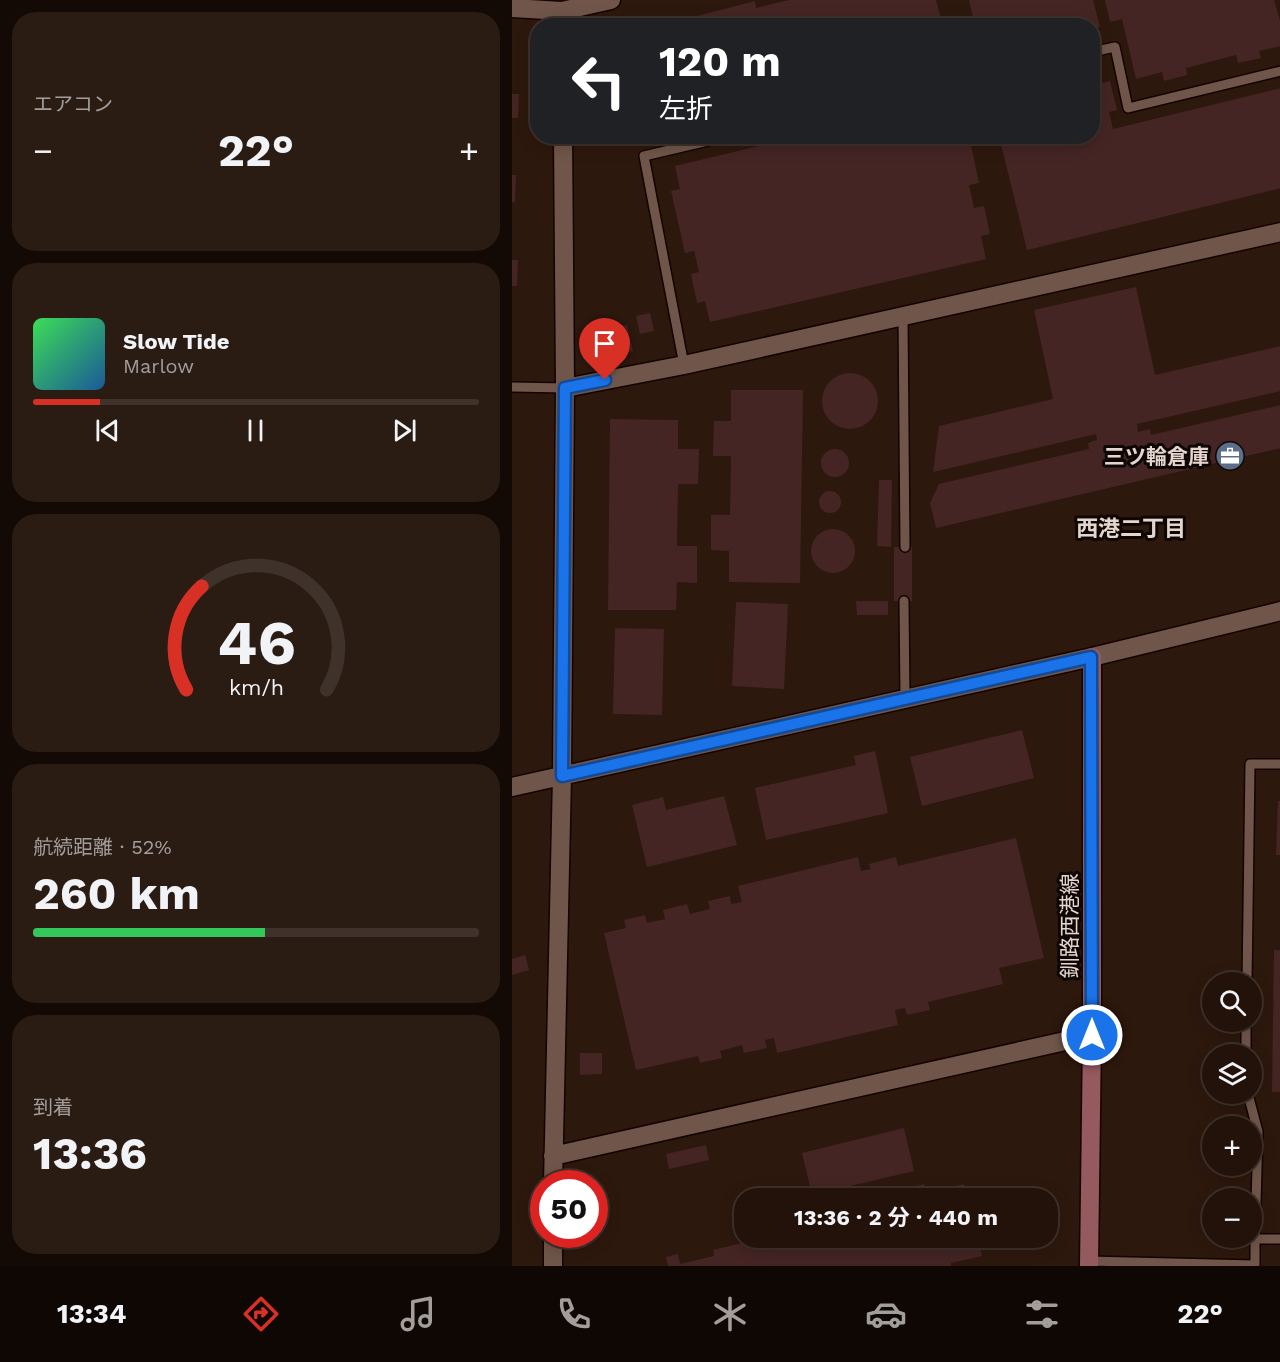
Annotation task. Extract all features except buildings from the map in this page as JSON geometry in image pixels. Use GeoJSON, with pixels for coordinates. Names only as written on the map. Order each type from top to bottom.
{"type":"FeatureCollection","features":[{"type":"Feature","properties":{"kind":"main road","name":"釧路西港線"},"geometry":{"type":"LineString","coordinates":[[1089,1264],[1092,1035],[1091,657]]}},
{"type":"Feature","properties":{"kind":"street"},"geometry":{"type":"LineString","coordinates":[[512,8],[562,12],[611,0]]}},
{"type":"Feature","properties":{"kind":"street"},"geometry":{"type":"LineString","coordinates":[[552,1170],[562,776],[565,388],[563,144]]}},
{"type":"Feature","properties":{"kind":"street"},"geometry":{"type":"LineString","coordinates":[[565,388],[684,365],[1280,232]]}},
{"type":"Feature","properties":{"kind":"street"},"geometry":{"type":"LineString","coordinates":[[512,788],[1091,657],[1280,611]]}},
{"type":"Feature","properties":{"kind":"street"},"geometry":{"type":"LineString","coordinates":[[552,1156],[1092,1035]]}},
{"type":"Feature","properties":{"kind":"street"},"geometry":{"type":"LineString","coordinates":[[553,1248],[553,1266]]}},
{"type":"Feature","properties":{"kind":"lane"},"geometry":{"type":"LineString","coordinates":[[1100,50],[1115,46],[1128,108],[1280,71]]}},
{"type":"Feature","properties":{"kind":"lane"},"geometry":{"type":"LineString","coordinates":[[684,365],[644,156],[695,144]]}},
{"type":"Feature","properties":{"kind":"lane"},"geometry":{"type":"LineString","coordinates":[[903,316],[905,547]]}},
{"type":"Feature","properties":{"kind":"lane"},"geometry":{"type":"LineString","coordinates":[[512,387],[565,388]]}},
{"type":"Feature","properties":{"kind":"lane"},"geometry":{"type":"LineString","coordinates":[[904,601],[905,699]]}},
{"type":"Feature","properties":{"kind":"lane"},"geometry":{"type":"LineString","coordinates":[[1247,972],[1250,764],[1280,764]]}},
{"type":"Feature","properties":{"kind":"lane"},"geometry":{"type":"LineString","coordinates":[[1251,1104],[1258,1132],[1257,1188]]}},
{"type":"Feature","properties":{"kind":"lane"},"geometry":{"type":"LineString","coordinates":[[1262,1239],[1280,1239]]}},
{"type":"Feature","properties":{"kind":"lane"},"geometry":{"type":"LineString","coordinates":[[1089,1264],[1255,1265],[1256,1248]]}},
{"type":"Feature","properties":{"kind":"place","name":"三ツ輪倉庫"},"geometry":{"type":"Point","coordinates":[1230,456]}},
{"type":"Feature","properties":{"kind":"district","name":"西港二丁目"},"geometry":{"type":"Point","coordinates":[1131,528]}},
{"type":"Feature","properties":{"kind":"route"},"geometry":{"type":"LineString","coordinates":[[605,380],[565,388],[562,776],[1091,657],[1092,1035]]}}]}
